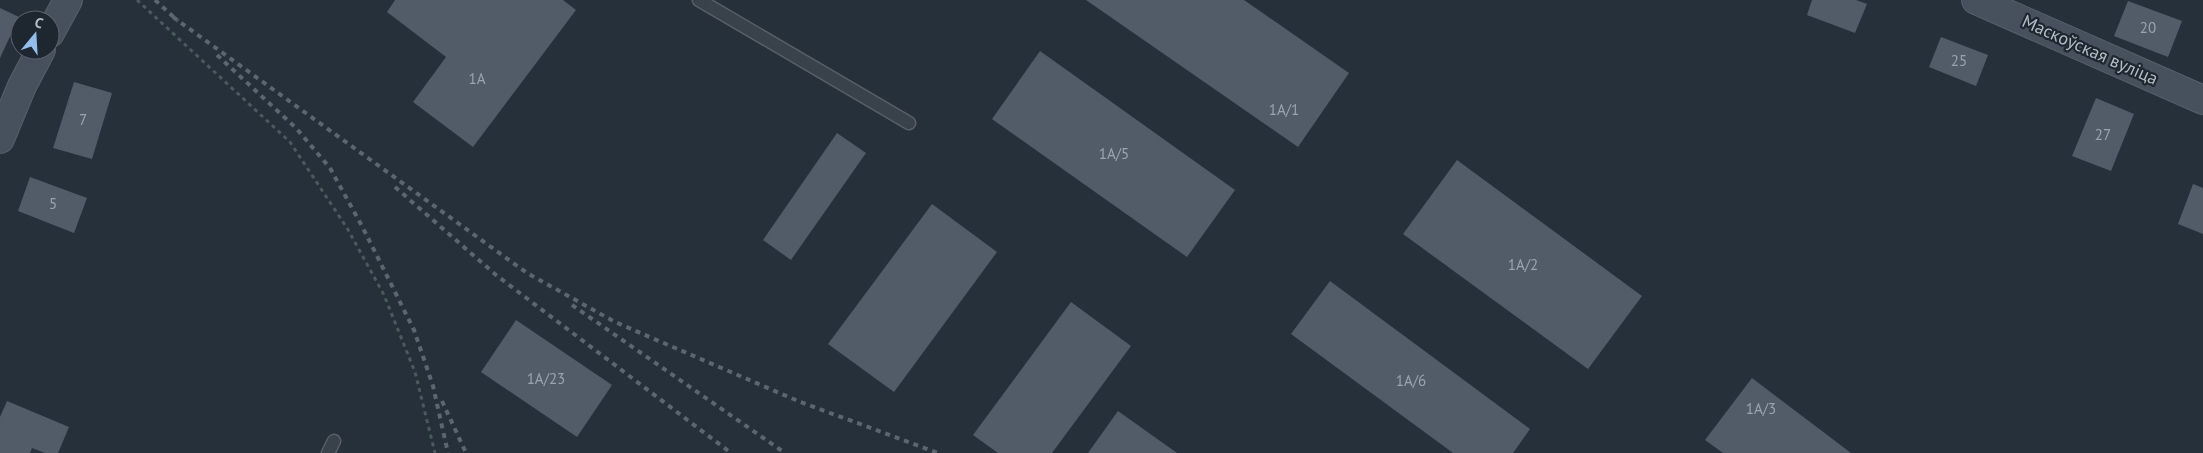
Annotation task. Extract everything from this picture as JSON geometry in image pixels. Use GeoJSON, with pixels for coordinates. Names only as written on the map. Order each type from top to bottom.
{"type":"FeatureCollection","features":[{"type":"Feature","properties":{"kind":"street"},"geometry":{"type":"LineString","coordinates":[[60,15],[68,0]]}},
{"type":"Feature","properties":{"kind":"street","name":"Маскоўская вуліца"},"geometry":{"type":"LineString","coordinates":[[1976,0],[2203,100]]}},
{"type":"Feature","properties":{"kind":"street"},"geometry":{"type":"LineString","coordinates":[[0,139],[22,86],[36,60]]}},
{"type":"Feature","properties":{"kind":"lane"},"geometry":{"type":"LineString","coordinates":[[699,0],[909,123]]}},
{"type":"Feature","properties":{"kind":"lane"},"geometry":{"type":"LineString","coordinates":[[328,453],[334,442]]}},
{"type":"Feature","properties":{"kind":"path"},"geometry":{"type":"LineString","coordinates":[[137,0],[290,142],[347,228],[384,295],[414,372],[435,453]]}},
{"type":"Feature","properties":{"kind":"building"},"geometry":{"type":"Polygon","coordinates":[[[395,0],[563,0],[576,10],[473,147],[413,102],[446,57],[387,12],[395,0]]]}},
{"type":"Feature","properties":{"kind":"building"},"geometry":{"type":"Polygon","coordinates":[[[1086,0],[1244,0],[1349,73],[1298,147],[1086,0]]]}},
{"type":"Feature","properties":{"kind":"building"},"geometry":{"type":"Polygon","coordinates":[[[1812,0],[1856,0],[1867,4],[1855,33],[1807,15],[1812,0]]]}},
{"type":"Feature","properties":{"kind":"building"},"geometry":{"type":"Polygon","coordinates":[[[2128,1],[2182,21],[2168,57],[2114,36],[2128,1]]]}},
{"type":"Feature","properties":{"kind":"building"},"geometry":{"type":"Polygon","coordinates":[[[0,8],[10,13],[10,36],[0,58],[0,8]]]}},
{"type":"Feature","properties":{"kind":"building"},"geometry":{"type":"Polygon","coordinates":[[[1941,37],[1988,55],[1976,86],[1929,67],[1941,37]]]}},
{"type":"Feature","properties":{"kind":"building"},"geometry":{"type":"Polygon","coordinates":[[[1040,51],[1235,190],[1187,257],[992,119],[1040,51]]]}},
{"type":"Feature","properties":{"kind":"building"},"geometry":{"type":"Polygon","coordinates":[[[74,82],[112,93],[92,159],[53,148],[74,82]]]}},
{"type":"Feature","properties":{"kind":"building"},"geometry":{"type":"Polygon","coordinates":[[[2096,98],[2134,114],[2111,171],[2072,156],[2096,98]]]}},
{"type":"Feature","properties":{"kind":"building"},"geometry":{"type":"Polygon","coordinates":[[[837,133],[866,153],[791,260],[763,240],[837,133]]]}},
{"type":"Feature","properties":{"kind":"building"},"geometry":{"type":"Polygon","coordinates":[[[1457,160],[1642,296],[1588,369],[1403,234],[1457,160]]]}},
{"type":"Feature","properties":{"kind":"building"},"geometry":{"type":"Polygon","coordinates":[[[30,177],[87,198],[74,233],[18,211],[30,177]]]}},
{"type":"Feature","properties":{"kind":"building"},"geometry":{"type":"Polygon","coordinates":[[[2193,184],[2203,188],[2203,234],[2178,224],[2193,184]]]}},
{"type":"Feature","properties":{"kind":"building"},"geometry":{"type":"Polygon","coordinates":[[[932,204],[997,252],[894,392],[828,344],[932,204]]]}},
{"type":"Feature","properties":{"kind":"building"},"geometry":{"type":"Polygon","coordinates":[[[1330,281],[1530,429],[1513,453],[1453,453],[1291,334],[1330,281]]]}},
{"type":"Feature","properties":{"kind":"building"},"geometry":{"type":"Polygon","coordinates":[[[1071,302],[1131,346],[1052,453],[998,453],[973,435],[1071,302]]]}},
{"type":"Feature","properties":{"kind":"building"},"geometry":{"type":"Polygon","coordinates":[[[516,320],[612,385],[577,437],[481,372],[516,320]]]}},
{"type":"Feature","properties":{"kind":"building"},"geometry":{"type":"Polygon","coordinates":[[[1752,378],[1851,453],[1723,453],[1705,440],[1752,378]]]}},
{"type":"Feature","properties":{"kind":"building"},"geometry":{"type":"Polygon","coordinates":[[[7,401],[69,427],[58,453],[45,453],[32,448],[30,453],[0,453],[0,417],[7,401]]]}},
{"type":"Feature","properties":{"kind":"building"},"geometry":{"type":"Polygon","coordinates":[[[1118,411],[1177,453],[1088,453],[1118,411]]]}},
{"type":"Feature","properties":{"kind":"railway"},"geometry":{"type":"LineString","coordinates":[[155,0],[178,21]]}},
{"type":"Feature","properties":{"kind":"railway"},"geometry":{"type":"LineString","coordinates":[[173,17],[527,273],[615,322],[798,401],[938,453]]}},
{"type":"Feature","properties":{"kind":"railway"},"geometry":{"type":"LineString","coordinates":[[217,55],[296,128],[330,168],[363,228],[414,330],[433,386],[448,453]]}},
{"type":"Feature","properties":{"kind":"railway"},"geometry":{"type":"LineString","coordinates":[[395,187],[496,275],[731,453]]}},
{"type":"Feature","properties":{"kind":"railway"},"geometry":{"type":"LineString","coordinates":[[572,305],[785,453]]}},
{"type":"Feature","properties":{"kind":"railway"},"geometry":{"type":"LineString","coordinates":[[442,401],[466,453]]}}]}
